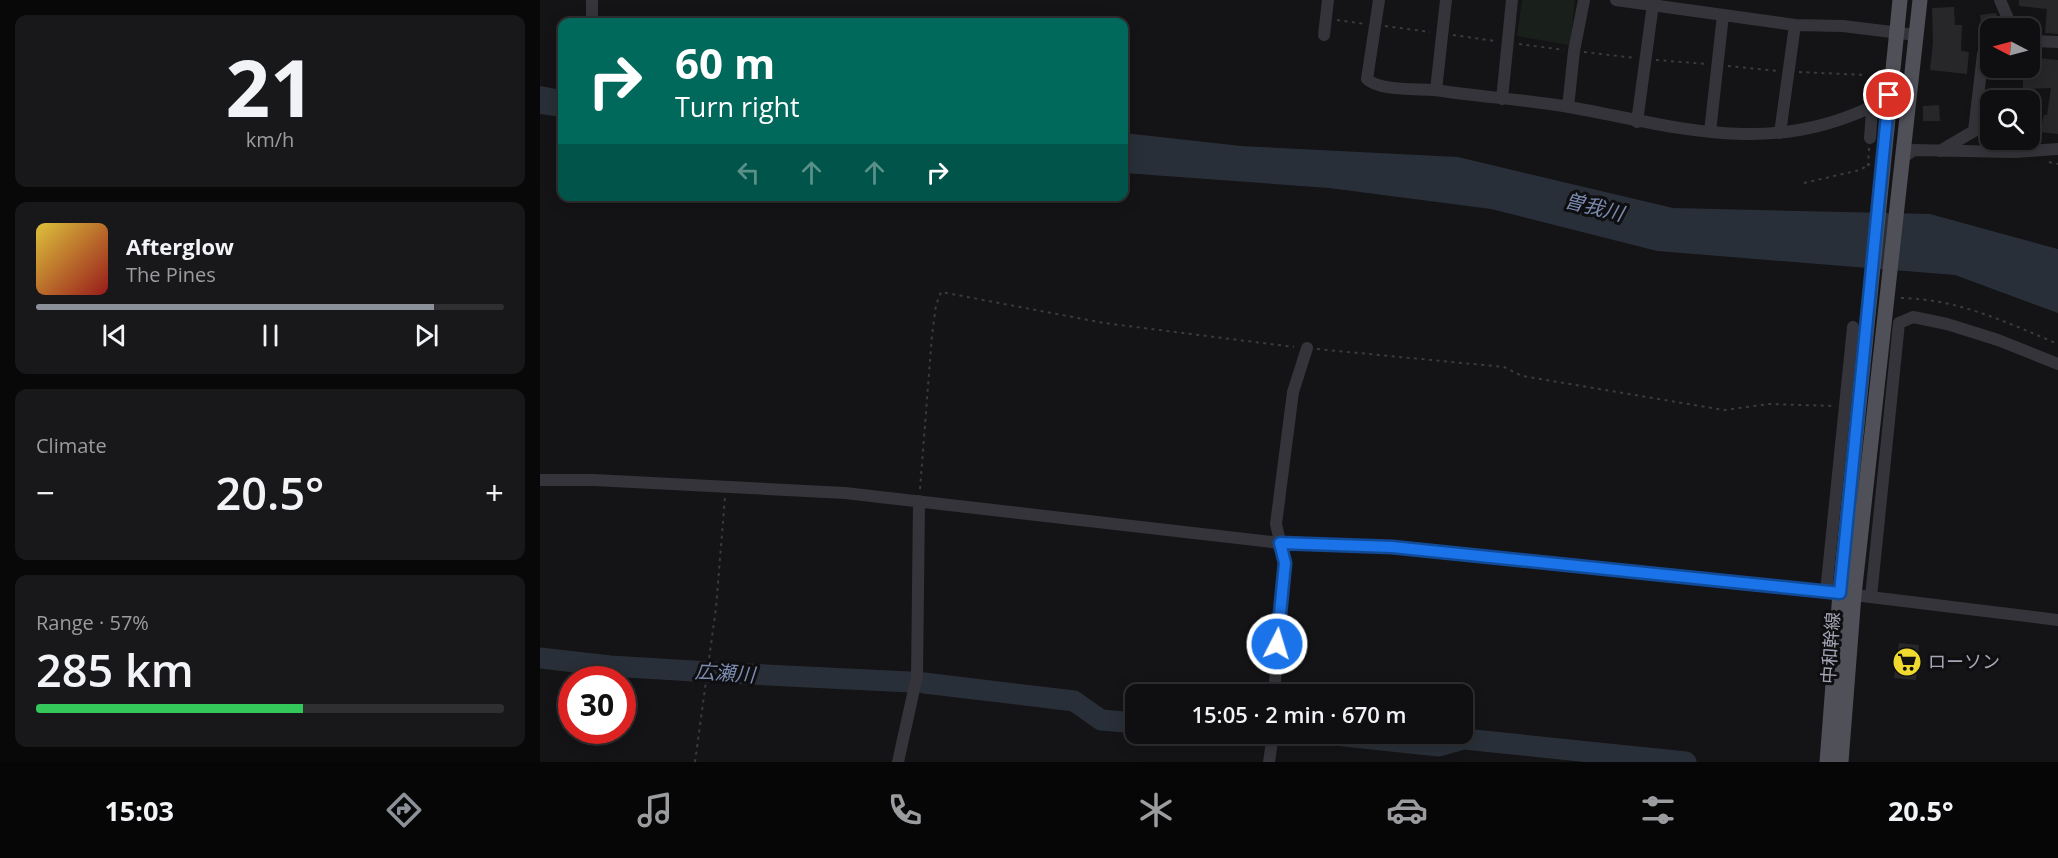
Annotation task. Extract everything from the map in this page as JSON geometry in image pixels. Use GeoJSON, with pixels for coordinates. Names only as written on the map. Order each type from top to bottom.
{"type":"FeatureCollection","features":[{"type":"Feature","properties":{"kind":"main road","name":"中和幹線"},"geometry":{"type":"LineString","coordinates":[[1827,762],[1840,593],[1870,289],[1878,164],[1900,0]]}},
{"type":"Feature","properties":{"kind":"main road","name":"中和幹線"},"geometry":{"type":"LineString","coordinates":[[1841,762],[1840,593],[1886,294],[1920,0]]}},
{"type":"Feature","properties":{"kind":"street"},"geometry":{"type":"LineString","coordinates":[[592,0],[592,18]]}},
{"type":"Feature","properties":{"kind":"street"},"geometry":{"type":"LineString","coordinates":[[1324,35],[1328,0]]}},
{"type":"Feature","properties":{"kind":"street"},"geometry":{"type":"LineString","coordinates":[[1379,0],[1367,79],[1371,83],[1568,107],[1638,122],[1710,132],[1745,134],[1799,131],[1845,119],[1871,107]]}},
{"type":"Feature","properties":{"kind":"street"},"geometry":{"type":"LineString","coordinates":[[1436,90],[1446,0]]}},
{"type":"Feature","properties":{"kind":"street"},"geometry":{"type":"LineString","coordinates":[[1502,99],[1512,0]]}},
{"type":"Feature","properties":{"kind":"street"},"geometry":{"type":"LineString","coordinates":[[1568,107],[1574,51],[1584,0]]}},
{"type":"Feature","properties":{"kind":"street"},"geometry":{"type":"LineString","coordinates":[[1617,0],[1795,25],[1843,26],[1916,35]]}},
{"type":"Feature","properties":{"kind":"street"},"geometry":{"type":"LineString","coordinates":[[2000,0],[2008,18]]}},
{"type":"Feature","properties":{"kind":"street"},"geometry":{"type":"LineString","coordinates":[[1638,122],[1653,4]]}},
{"type":"Feature","properties":{"kind":"street"},"geometry":{"type":"LineString","coordinates":[[1710,132],[1723,15]]}},
{"type":"Feature","properties":{"kind":"street"},"geometry":{"type":"LineString","coordinates":[[1780,132],[1795,25]]}},
{"type":"Feature","properties":{"kind":"street"},"geometry":{"type":"LineString","coordinates":[[2040,41],[2058,42]]}},
{"type":"Feature","properties":{"kind":"street"},"geometry":{"type":"LineString","coordinates":[[1939,152],[1974,131],[1980,78]]}},
{"type":"Feature","properties":{"kind":"street"},"geometry":{"type":"LineString","coordinates":[[1870,79],[1870,138]]}},
{"type":"Feature","properties":{"kind":"street"},"geometry":{"type":"LineString","coordinates":[[1901,161],[1914,150],[1939,152],[2058,149]]}},
{"type":"Feature","properties":{"kind":"street"},"geometry":{"type":"LineString","coordinates":[[1871,597],[1899,323],[1913,317],[1947,324],[1998,340],[2058,364]]}},
{"type":"Feature","properties":{"kind":"street"},"geometry":{"type":"LineString","coordinates":[[1840,593],[1853,327]]}},
{"type":"Feature","properties":{"kind":"street"},"geometry":{"type":"LineString","coordinates":[[1275,684],[1285,563],[1276,524],[1293,392],[1306,348]]}},
{"type":"Feature","properties":{"kind":"street"},"geometry":{"type":"LineString","coordinates":[[540,480],[594,480],[846,493],[1280,543],[1392,547],[1840,593],[2058,620]]}},
{"type":"Feature","properties":{"kind":"street"},"geometry":{"type":"LineString","coordinates":[[898,762],[917,676],[919,501]]}},
{"type":"Feature","properties":{"kind":"street"},"geometry":{"type":"LineString","coordinates":[[1269,762],[1272,744]]}},
{"type":"Feature","properties":{"kind":"path"},"geometry":{"type":"LineString","coordinates":[[1326,19],[1646,60],[1717,64],[1870,79]]}},
{"type":"Feature","properties":{"kind":"path"},"geometry":{"type":"LineString","coordinates":[[1804,183],[1878,164],[1870,138]]}},
{"type":"Feature","properties":{"kind":"path"},"geometry":{"type":"LineString","coordinates":[[919,501],[932,335],[936,305],[941,292],[1104,323],[1238,342],[1504,367],[1522,376],[1724,410],[1769,404],[1839,406]]}},
{"type":"Feature","properties":{"kind":"path"},"geometry":{"type":"LineString","coordinates":[[1886,294],[1942,301],[2001,320],[2058,344]]}},
{"type":"Feature","properties":{"kind":"path"},"geometry":{"type":"LineString","coordinates":[[695,762],[716,608],[726,488]]}},
{"type":"Feature","properties":{"kind":"shaded area"},"geometry":{"type":"Polygon","coordinates":[[[1522,0],[1575,0],[1570,45],[1517,36],[1522,0]]]}},
{"type":"Feature","properties":{"kind":"water"},"geometry":{"type":"Polygon","coordinates":[[[540,86],[558,89],[558,116],[540,114],[540,86]]]}},
{"type":"Feature","properties":{"kind":"water","name":"曽我川"},"geometry":{"type":"Polygon","coordinates":[[[1128,133],[1241,146],[1458,157],[1673,208],[1930,214],[2058,249],[2058,313],[1955,275],[1657,251],[1491,209],[1329,188],[1128,173],[1128,133]]]}},
{"type":"Feature","properties":{"kind":"building"},"geometry":{"type":"Polygon","coordinates":[[[2019,0],[2058,0],[2058,34],[2045,33],[2047,9],[2019,6],[2019,0]]]}},
{"type":"Feature","properties":{"kind":"building"},"geometry":{"type":"Polygon","coordinates":[[[1954,7],[1955,25],[1962,25],[1961,51],[1969,52],[1967,74],[1930,70],[1933,42],[1932,8],[1954,7]]]}},
{"type":"Feature","properties":{"kind":"building"},"geometry":{"type":"Polygon","coordinates":[[[1996,13],[1998,18],[1980,18],[1980,15],[1996,13]]]}},
{"type":"Feature","properties":{"kind":"building"},"geometry":{"type":"Polygon","coordinates":[[[2040,58],[2058,60],[2058,134],[2040,132],[2044,115],[2047,115],[2051,88],[2023,89],[2023,78],[2040,78],[2040,58]]]}},
{"type":"Feature","properties":{"kind":"building"},"geometry":{"type":"Polygon","coordinates":[[[1939,105],[1940,121],[1923,121],[1923,106],[1939,105]]]}},
{"type":"Feature","properties":{"kind":"building","name":"ローソン"},"geometry":{"type":"Polygon","coordinates":[[[1899,643],[1919,645],[1916,680],[1894,678],[1899,643]]]}},
{"type":"Feature","properties":{"kind":"waterway","name":"広瀬川"},"geometry":{"type":"LineString","coordinates":[[540,658],[610,666],[910,682]]}},
{"type":"Feature","properties":{"kind":"waterway","name":"広瀬川"},"geometry":{"type":"LineString","coordinates":[[924,683],[1074,701],[1101,720],[1125,722]]}},
{"type":"Feature","properties":{"kind":"waterway","name":"広瀬川"},"geometry":{"type":"LineString","coordinates":[[1473,740],[1686,762]]}},
{"type":"Feature","properties":{"kind":"waterway","name":"広瀬川"},"geometry":{"type":"LineString","coordinates":[[1420,744],[1439,746],[1446,744]]}},
{"type":"Feature","properties":{"kind":"place","name":"ローソン"},"geometry":{"type":"Point","coordinates":[1907,662]}},
{"type":"Feature","properties":{"kind":"route"},"geometry":{"type":"LineString","coordinates":[[1277,644],[1285,563],[1280,543],[1392,547],[1840,593],[1889,95]]}}]}
